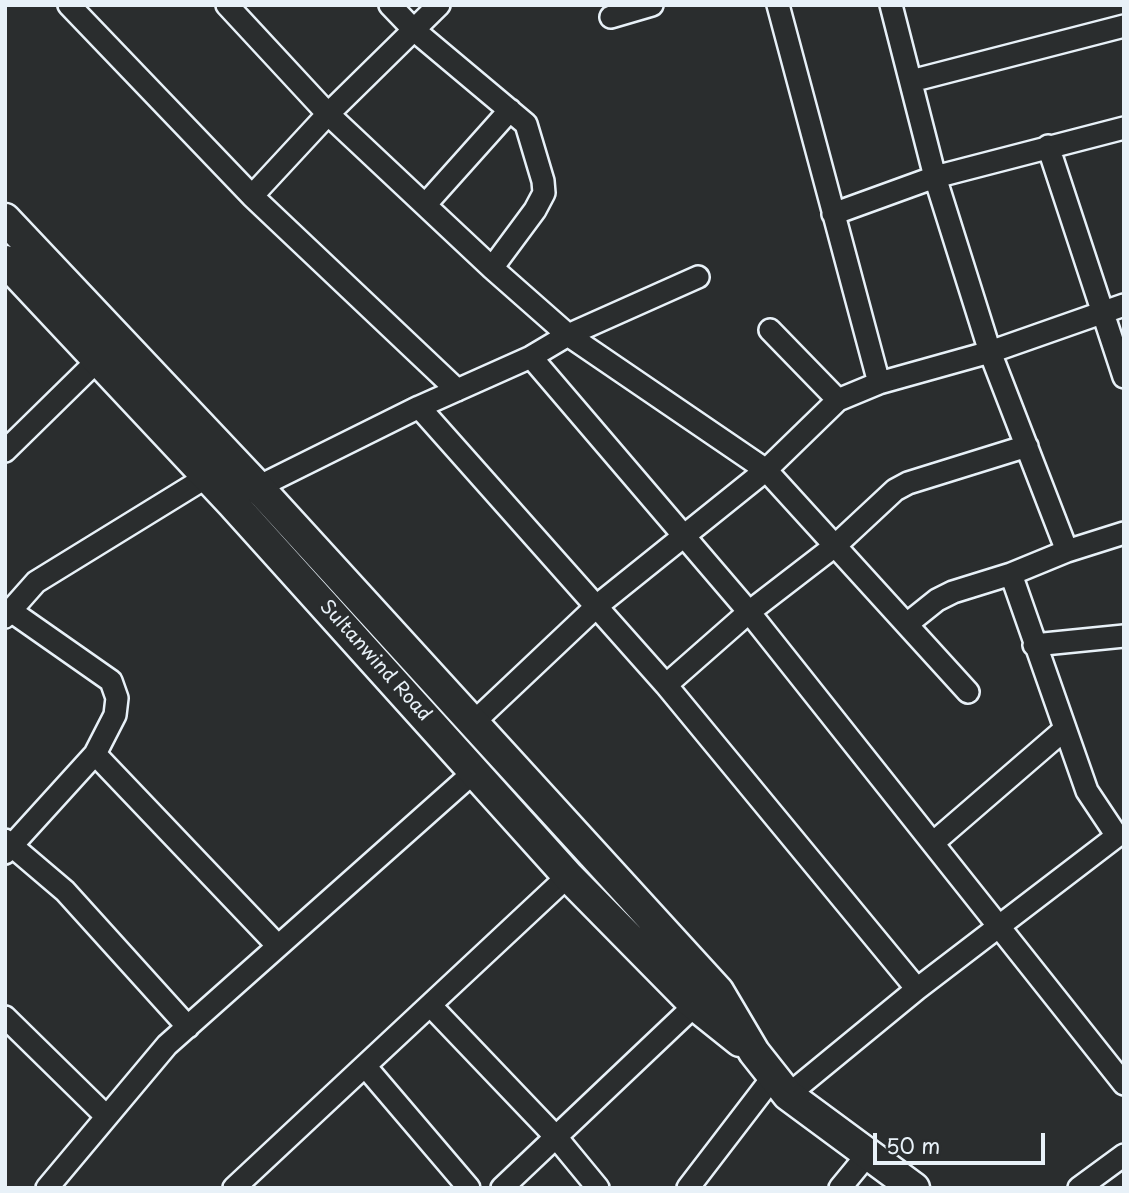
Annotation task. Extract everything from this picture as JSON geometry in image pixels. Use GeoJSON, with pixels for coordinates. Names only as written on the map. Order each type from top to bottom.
{"type":"FeatureCollection","features":[{"type":"Feature","properties":{"kind":"main road"},"geometry":{"type":"LineString","coordinates":[[5,219],[108,349]]}},
{"type":"Feature","properties":{"kind":"main road","name":"Sultanwind Road"},"geometry":{"type":"LineString","coordinates":[[5,261],[108,349],[244,495],[474,772],[568,876],[695,1006],[754,1052]]}},
{"type":"Feature","properties":{"kind":"main road"},"geometry":{"type":"LineString","coordinates":[[244,495],[473,723],[718,991],[754,1052],[781,1086],[914,1188]]}},
{"type":"Feature","properties":{"kind":"street"},"geometry":{"type":"LineString","coordinates":[[69,5],[252,196],[457,390]]}},
{"type":"Feature","properties":{"kind":"street"},"geometry":{"type":"LineString","coordinates":[[227,5],[328,114],[492,268],[568,335],[766,470],[968,692]]}},
{"type":"Feature","properties":{"kind":"street"},"geometry":{"type":"LineString","coordinates":[[390,5],[414,30],[526,124],[544,193],[536,210],[492,268]]}},
{"type":"Feature","properties":{"kind":"street"},"geometry":{"type":"LineString","coordinates":[[252,196],[328,114],[439,5]]}},
{"type":"Feature","properties":{"kind":"street"},"geometry":{"type":"LineString","coordinates":[[611,17],[652,5]]}},
{"type":"Feature","properties":{"kind":"street"},"geometry":{"type":"LineString","coordinates":[[778,5],[879,383]]}},
{"type":"Feature","properties":{"kind":"street"},"geometry":{"type":"LineString","coordinates":[[891,5],[934,177],[990,352],[1068,551]]}},
{"type":"Feature","properties":{"kind":"street"},"geometry":{"type":"LineString","coordinates":[[911,81],[1124,26]]}},
{"type":"Feature","properties":{"kind":"street"},"geometry":{"type":"LineString","coordinates":[[425,205],[510,110]]}},
{"type":"Feature","properties":{"kind":"street"},"geometry":{"type":"LineString","coordinates":[[833,214],[934,177],[1124,128]]}},
{"type":"Feature","properties":{"kind":"street"},"geometry":{"type":"LineString","coordinates":[[1048,146],[1124,376]]}},
{"type":"Feature","properties":{"kind":"street"},"geometry":{"type":"LineString","coordinates":[[244,495],[419,407],[531,356],[568,335],[698,277]]}},
{"type":"Feature","properties":{"kind":"street"},"geometry":{"type":"LineString","coordinates":[[473,723],[598,605],[766,470],[838,400],[879,383],[990,352],[1124,305]]}},
{"type":"Feature","properties":{"kind":"street"},"geometry":{"type":"LineString","coordinates":[[770,330],[838,400]]}},
{"type":"Feature","properties":{"kind":"street"},"geometry":{"type":"LineString","coordinates":[[5,451],[108,349]]}},
{"type":"Feature","properties":{"kind":"street"},"geometry":{"type":"LineString","coordinates":[[531,356],[748,612],[1124,1084]]}},
{"type":"Feature","properties":{"kind":"street"},"geometry":{"type":"LineString","coordinates":[[419,407],[598,605],[917,989]]}},
{"type":"Feature","properties":{"kind":"street"},"geometry":{"type":"LineString","coordinates":[[666,685],[748,612],[836,545],[895,490],[908,483],[1027,446]]}},
{"type":"Feature","properties":{"kind":"street"},"geometry":{"type":"LineString","coordinates":[[188,1027],[65,891],[8,847],[94,754],[115,715],[117,698],[111,681],[8,614],[36,582],[220,469]]}},
{"type":"Feature","properties":{"kind":"street"},"geometry":{"type":"LineString","coordinates":[[907,624],[937,600],[953,592],[1124,533]]}},
{"type":"Feature","properties":{"kind":"street"},"geometry":{"type":"LineString","coordinates":[[688,1188],[781,1086],[1120,841],[1087,791],[1011,574]]}},
{"type":"Feature","properties":{"kind":"street"},"geometry":{"type":"LineString","coordinates":[[1034,645],[1124,636]]}},
{"type":"Feature","properties":{"kind":"street"},"geometry":{"type":"LineString","coordinates":[[933,844],[1065,729]]}},
{"type":"Feature","properties":{"kind":"street"},"geometry":{"type":"LineString","coordinates":[[94,754],[278,946]]}},
{"type":"Feature","properties":{"kind":"street"},"geometry":{"type":"LineString","coordinates":[[47,1188],[167,1045],[474,772]]}},
{"type":"Feature","properties":{"kind":"street"},"geometry":{"type":"LineString","coordinates":[[234,1188],[568,876]]}},
{"type":"Feature","properties":{"kind":"street"},"geometry":{"type":"LineString","coordinates":[[430,1005],[556,1137],[598,1188]]}},
{"type":"Feature","properties":{"kind":"street"},"geometry":{"type":"LineString","coordinates":[[502,1188],[695,1006]]}},
{"type":"Feature","properties":{"kind":"street"},"geometry":{"type":"LineString","coordinates":[[10,1031],[106,1116]]}},
{"type":"Feature","properties":{"kind":"street"},"geometry":{"type":"LineString","coordinates":[[365,1066],[469,1188]]}},
{"type":"Feature","properties":{"kind":"street"},"geometry":{"type":"LineString","coordinates":[[840,1188],[868,1154]]}},
{"type":"Feature","properties":{"kind":"street"},"geometry":{"type":"LineString","coordinates":[[1079,1188],[1124,1155]]}}]}
